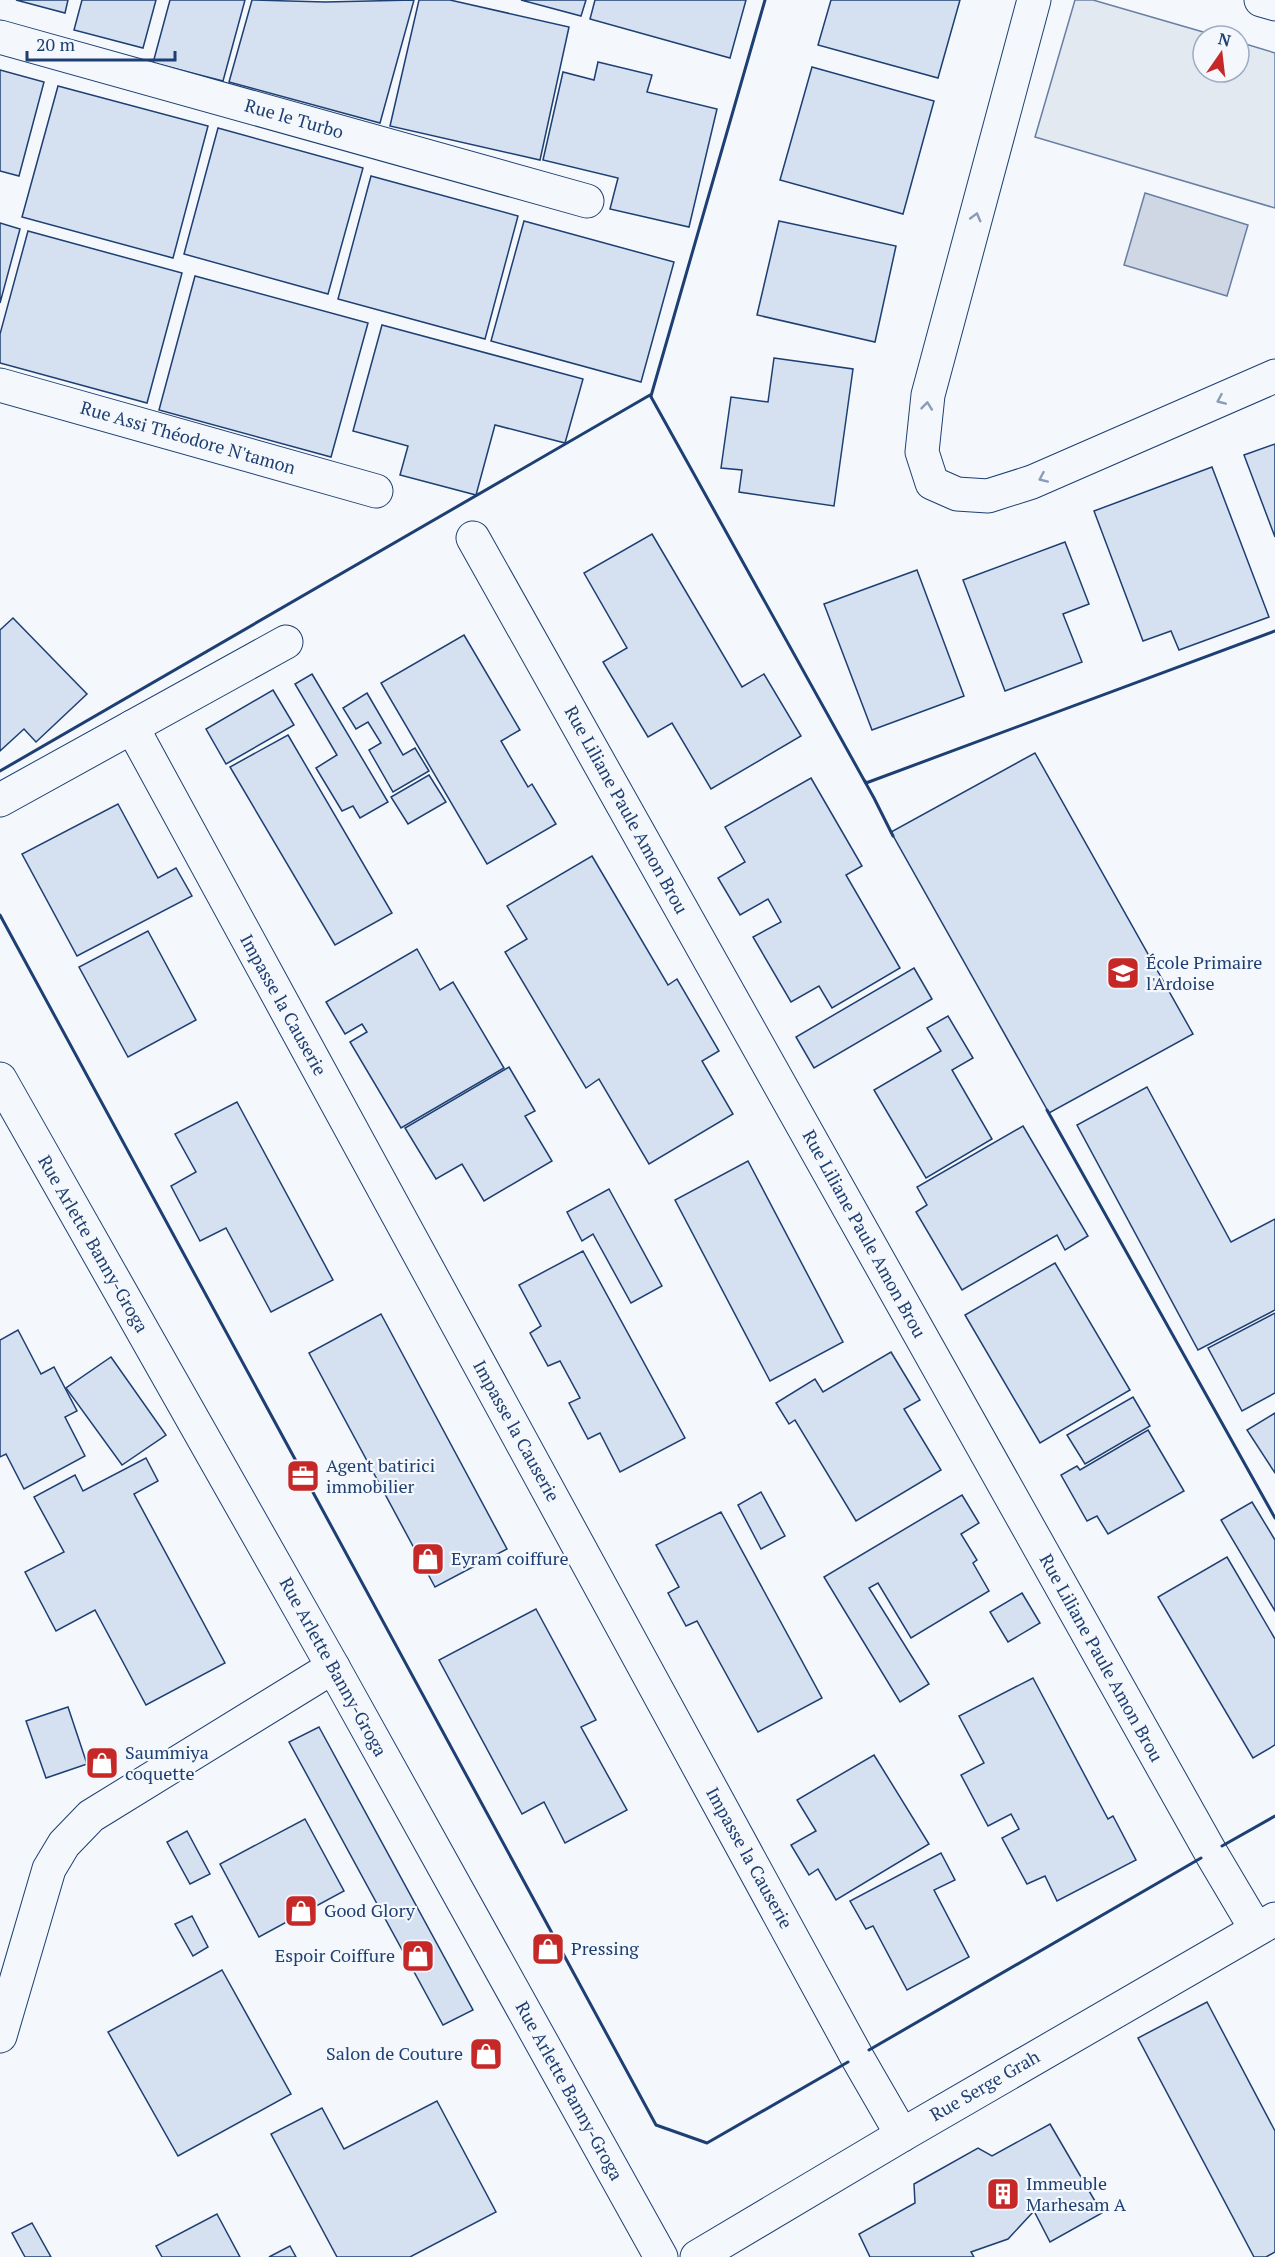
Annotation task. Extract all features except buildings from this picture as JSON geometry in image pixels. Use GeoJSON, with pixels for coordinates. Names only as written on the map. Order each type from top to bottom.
{"type":"FeatureCollection","features":[{"type":"Feature","properties":{"kind":"street"},"geometry":{"type":"LineString","coordinates":[[1034,0],[928,395],[922,452],[932,483],[957,494],[988,496],[1032,482],[1275,376]]}},
{"type":"Feature","properties":{"kind":"street"},"geometry":{"type":"LineString","coordinates":[[1261,0],[1275,4]]}},
{"type":"Feature","properties":{"kind":"street","name":"Rue le Turbo"},"geometry":{"type":"LineString","coordinates":[[0,36],[587,201]]}},
{"type":"Feature","properties":{"kind":"street","name":"Rue Assi Théodore N'tamon"},"geometry":{"type":"LineString","coordinates":[[0,385],[376,491]]}},
{"type":"Feature","properties":{"kind":"street","name":"Rue Liliane Paule Amon Brou"},"geometry":{"type":"LineString","coordinates":[[473,538],[1205,1842],[1265,1924]]}},
{"type":"Feature","properties":{"kind":"street"},"geometry":{"type":"LineString","coordinates":[[0,800],[286,642]]}},
{"type":"Feature","properties":{"kind":"street","name":"Impasse la Causerie"},"geometry":{"type":"LineString","coordinates":[[132,727],[902,2135]]}},
{"type":"Feature","properties":{"kind":"street","name":"Rue Arlette Banny-Groga"},"geometry":{"type":"LineString","coordinates":[[0,1079],[333,1667],[661,2257]]}},
{"type":"Feature","properties":{"kind":"street"},"geometry":{"type":"LineString","coordinates":[[0,2036],[49,1869],[64,1844],[91,1816],[333,1667]]}},
{"type":"Feature","properties":{"kind":"street","name":"Rue Serge Grah"},"geometry":{"type":"LineString","coordinates":[[697,2257],[1265,1924]]}},
{"type":"Feature","properties":{"kind":"shaded area"},"geometry":{"type":"Polygon","coordinates":[[[1075,0],[1093,0],[1191,28],[1191,84],[1251,84],[1251,46],[1275,53],[1275,208],[1035,137],[1075,0]]]}},
{"type":"Feature","properties":{"kind":"shaded area"},"geometry":{"type":"Polygon","coordinates":[[[1145,193],[1248,225],[1227,296],[1124,265],[1145,193]]]}},
{"type":"Feature","properties":{"kind":"wall"},"geometry":{"type":"LineString","coordinates":[[651,396],[765,0]]}},
{"type":"Feature","properties":{"kind":"wall"},"geometry":{"type":"LineString","coordinates":[[0,771],[650,395],[893,836]]}},
{"type":"Feature","properties":{"kind":"wall"},"geometry":{"type":"LineString","coordinates":[[865,781],[866,783],[1275,631]]}},
{"type":"Feature","properties":{"kind":"wall"},"geometry":{"type":"LineString","coordinates":[[0,915],[656,2125],[707,2143],[848,2062]]}},
{"type":"Feature","properties":{"kind":"wall"},"geometry":{"type":"LineString","coordinates":[[1047,1110],[1275,1518]]}},
{"type":"Feature","properties":{"kind":"wall"},"geometry":{"type":"LineString","coordinates":[[1222,1846],[1275,1816]]}},
{"type":"Feature","properties":{"kind":"wall"},"geometry":{"type":"LineString","coordinates":[[869,2050],[1201,1858]]}},
{"type":"Feature","properties":{"kind":"place","name":"École Primaire l'Ardoise"},"geometry":{"type":"Point","coordinates":[1123,973]}},
{"type":"Feature","properties":{"kind":"place","name":"Agent batirici immobilier"},"geometry":{"type":"Point","coordinates":[303,1476]}},
{"type":"Feature","properties":{"kind":"place","name":"Eyram coiffure"},"geometry":{"type":"Point","coordinates":[428,1559]}},
{"type":"Feature","properties":{"kind":"place","name":"Saummiya coquette"},"geometry":{"type":"Point","coordinates":[102,1763]}},
{"type":"Feature","properties":{"kind":"place","name":"Good Glory"},"geometry":{"type":"Point","coordinates":[301,1911]}},
{"type":"Feature","properties":{"kind":"place","name":"Pressing"},"geometry":{"type":"Point","coordinates":[548,1949]}},
{"type":"Feature","properties":{"kind":"place","name":"Espoir Coiffure"},"geometry":{"type":"Point","coordinates":[418,1956]}},
{"type":"Feature","properties":{"kind":"place","name":"Salon de Couture"},"geometry":{"type":"Point","coordinates":[486,2054]}},
{"type":"Feature","properties":{"kind":"place","name":"Immeuble Marhesam A"},"geometry":{"type":"Point","coordinates":[1003,2194]}}]}
